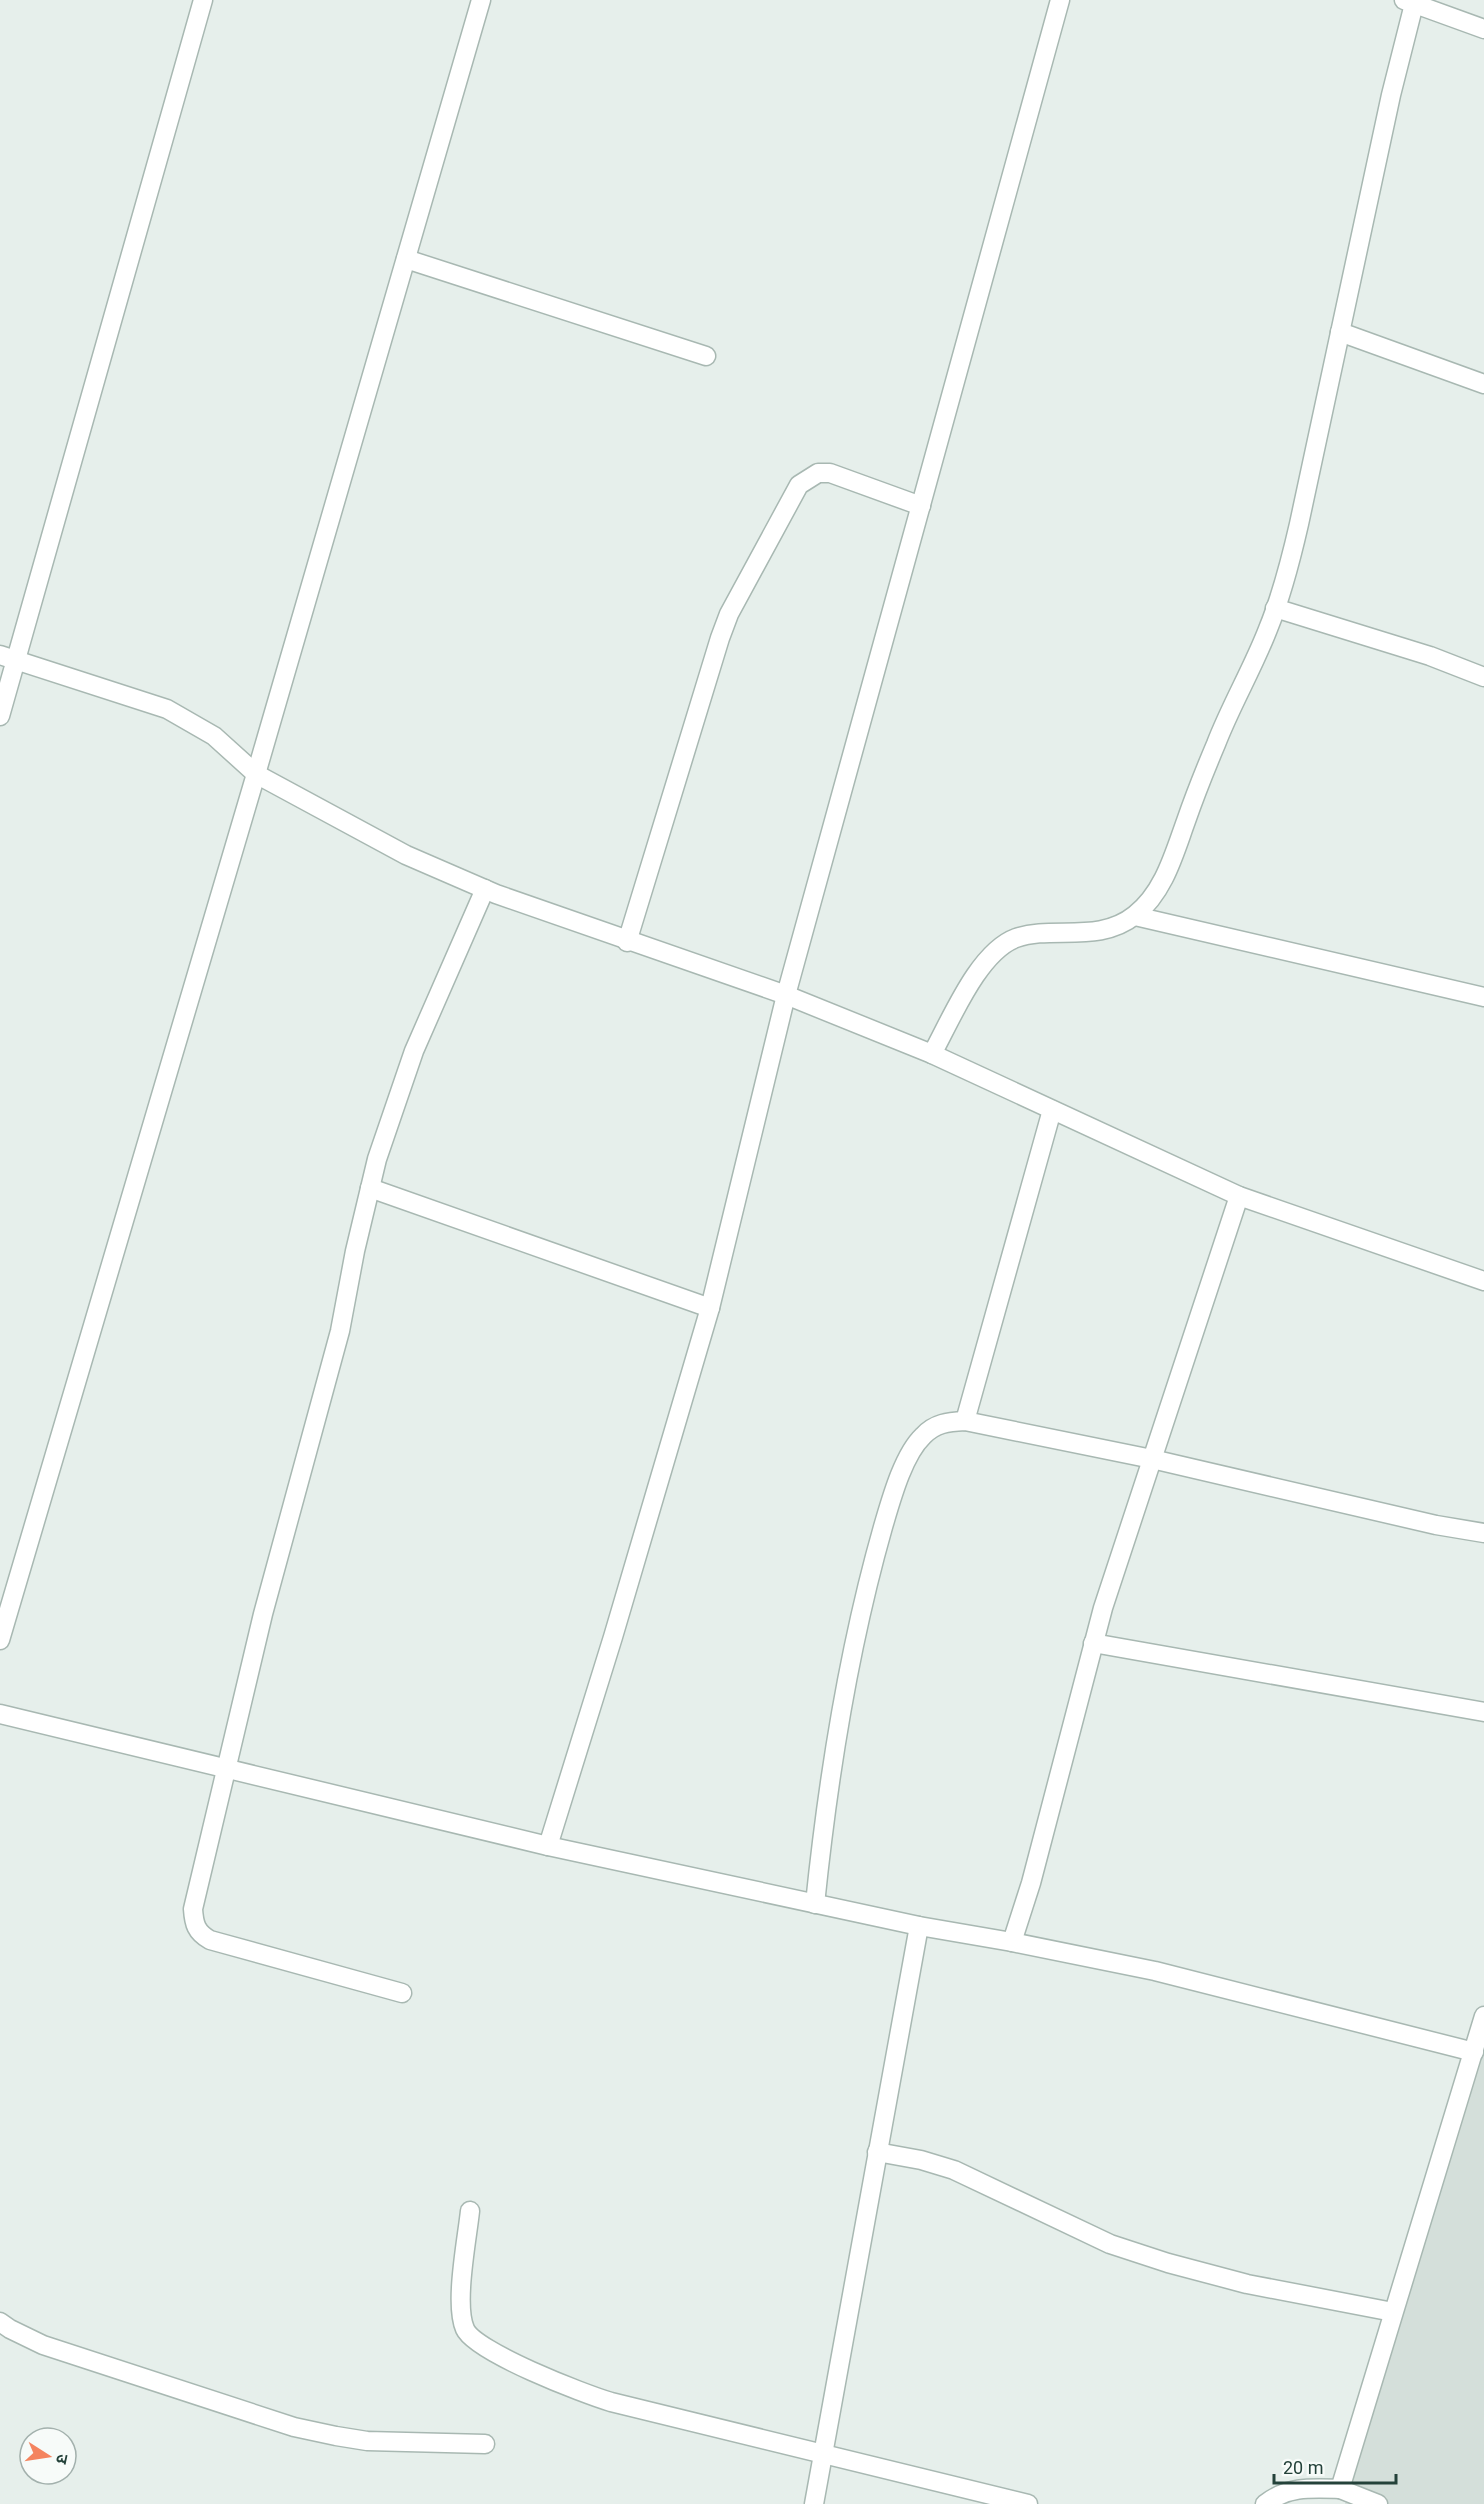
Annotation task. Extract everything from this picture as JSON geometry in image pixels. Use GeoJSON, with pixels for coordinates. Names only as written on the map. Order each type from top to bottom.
{"type":"FeatureCollection","features":[{"type":"Feature","properties":{"kind":"street"},"geometry":{"type":"LineString","coordinates":[[0,716],[8,658],[203,0]]}},
{"type":"Feature","properties":{"kind":"street"},"geometry":{"type":"LineString","coordinates":[[0,1640],[256,774],[481,0]]}},
{"type":"Feature","properties":{"kind":"street"},"geometry":{"type":"LineString","coordinates":[[548,1846],[710,1308],[786,995],[1060,0]]}},
{"type":"Feature","properties":{"kind":"street"},"geometry":{"type":"LineString","coordinates":[[932,1054],[973,980],[993,954],[1016,938],[1040,934],[1101,931],[1135,916],[1155,895],[1172,860],[1217,741],[1268,629],[1286,578],[1411,1],[1484,29]]}},
{"type":"Feature","properties":{"kind":"street"},"geometry":{"type":"LineString","coordinates":[[406,259],[706,356]]}},
{"type":"Feature","properties":{"kind":"street"},"geometry":{"type":"LineString","coordinates":[[1340,332],[1484,384]]}},
{"type":"Feature","properties":{"kind":"street"},"geometry":{"type":"LineString","coordinates":[[627,942],[729,614],[799,485],[818,473],[830,474],[921,506]]}},
{"type":"Feature","properties":{"kind":"street"},"geometry":{"type":"LineString","coordinates":[[1275,608],[1430,656],[1484,677]]}},
{"type":"Feature","properties":{"kind":"street"},"geometry":{"type":"LineString","coordinates":[[8,658],[167,709],[214,736],[256,774],[406,855],[490,892],[627,942],[786,995],[932,1054],[1239,1196],[1484,1281]]}},
{"type":"Feature","properties":{"kind":"street"},"geometry":{"type":"LineString","coordinates":[[402,1993],[210,1940],[199,1934],[193,1922],[193,1909],[263,1614],[340,1331],[377,1160],[414,1051],[490,892]]}},
{"type":"Feature","properties":{"kind":"street"},"geometry":{"type":"LineString","coordinates":[[1135,916],[1482,993]]}},
{"type":"Feature","properties":{"kind":"street"},"geometry":{"type":"LineString","coordinates":[[965,1422],[1052,1110]]}},
{"type":"Feature","properties":{"kind":"street"},"geometry":{"type":"LineString","coordinates":[[370,1188],[710,1308]]}},
{"type":"Feature","properties":{"kind":"street"},"geometry":{"type":"LineString","coordinates":[[1012,1942],[1031,1883],[1093,1643],[1239,1196]]}},
{"type":"Feature","properties":{"kind":"street"},"geometry":{"type":"LineString","coordinates":[[815,1904],[831,1773],[857,1627],[892,1498],[911,1453],[922,1436],[934,1427],[947,1422],[965,1422],[1152,1460],[1436,1526],[1484,1533]]}},
{"type":"Feature","properties":{"kind":"street"},"geometry":{"type":"LineString","coordinates":[[1093,1643],[1484,1712]]}},
{"type":"Feature","properties":{"kind":"street"},"geometry":{"type":"LineString","coordinates":[[0,1714],[548,1846],[919,1926],[1155,1971],[1474,2052]]}},
{"type":"Feature","properties":{"kind":"street"},"geometry":{"type":"LineString","coordinates":[[814,2504],[919,1926]]}},
{"type":"Feature","properties":{"kind":"street"},"geometry":{"type":"LineString","coordinates":[[1340,2489],[1484,2016]]}},
{"type":"Feature","properties":{"kind":"street"},"geometry":{"type":"LineString","coordinates":[[877,2152],[921,2160],[954,2170],[1110,2244],[1168,2263],[1247,2284],[1393,2312]]}},
{"type":"Feature","properties":{"kind":"street"},"geometry":{"type":"LineString","coordinates":[[470,2211],[460,2304],[466,2332],[475,2341],[523,2367],[589,2396],[1028,2504]]}},
{"type":"Feature","properties":{"kind":"street"},"geometry":{"type":"LineString","coordinates":[[0,2322],[43,2345],[294,2427],[367,2441],[485,2444]]}},
{"type":"Feature","properties":{"kind":"street"},"geometry":{"type":"LineString","coordinates":[[1264,2504],[1278,2494],[1301,2488],[1340,2489],[1378,2504]]}},
{"type":"Feature","properties":{"kind":"shaded area"},"geometry":{"type":"Polygon","coordinates":[[[1484,2040],[1484,2504],[1345,2504],[1484,2040]]]}}]}
